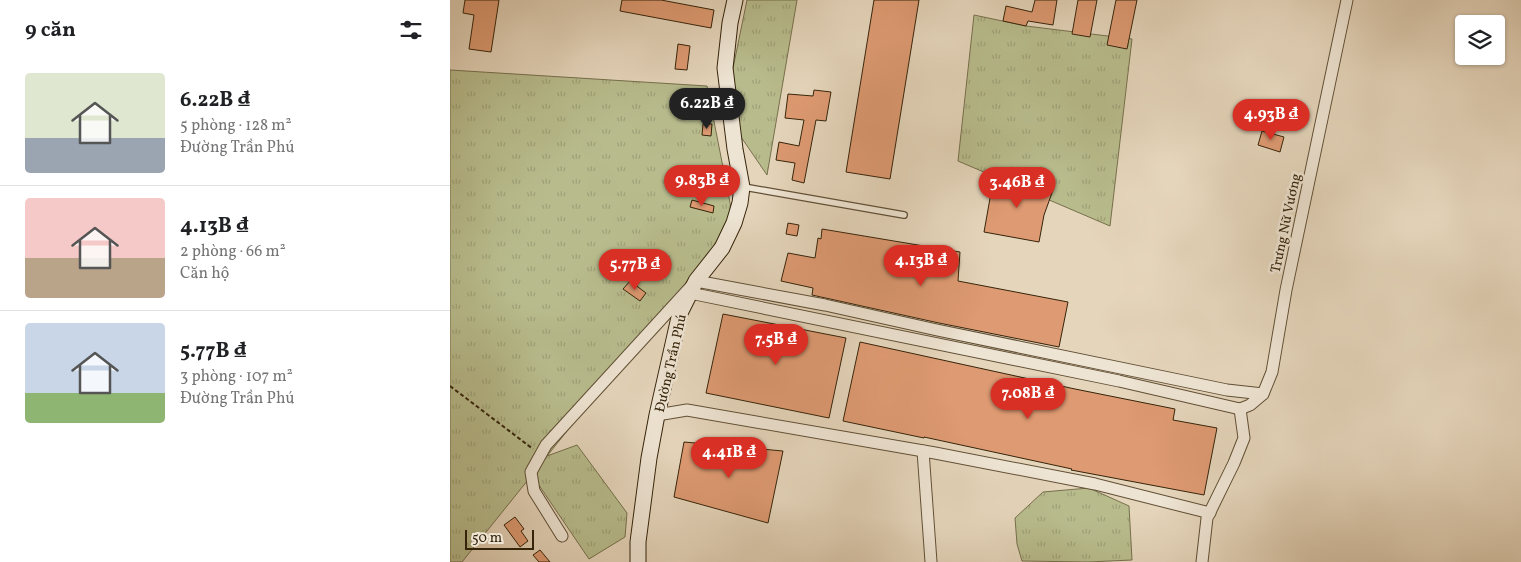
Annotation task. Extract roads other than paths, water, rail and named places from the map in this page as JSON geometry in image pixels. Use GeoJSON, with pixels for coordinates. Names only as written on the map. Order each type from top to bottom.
{"type":"FeatureCollection","features":[{"type":"Feature","properties":{"kind":"main road","name":"Đường Trần Phú"},"geometry":{"type":"LineString","coordinates":[[638,562],[638,542],[649,458],[680,313],[693,287],[722,248],[734,223],[740,203],[742,187],[735,149],[725,68],[730,23],[735,0]]}},
{"type":"Feature","properties":{"kind":"street","name":"Trưng Nữ Vương"},"geometry":{"type":"LineString","coordinates":[[1263,394],[1272,372],[1286,290],[1346,0]]}},
{"type":"Feature","properties":{"kind":"street"},"geometry":{"type":"LineString","coordinates":[[693,287],[825,305],[1217,388],[1263,394]]}},
{"type":"Feature","properties":{"kind":"street"},"geometry":{"type":"LineString","coordinates":[[693,287],[1240,409],[1250,405],[1263,394]]}},
{"type":"Feature","properties":{"kind":"street"},"geometry":{"type":"LineString","coordinates":[[562,536],[534,491],[531,472],[546,445],[693,287]]}},
{"type":"Feature","properties":{"kind":"street"},"geometry":{"type":"LineString","coordinates":[[1202,562],[1205,528],[1210,513],[1244,438],[1240,409]]}},
{"type":"Feature","properties":{"kind":"street"},"geometry":{"type":"LineString","coordinates":[[657,415],[687,410],[923,451],[1095,484],[1210,513]]}},
{"type":"Feature","properties":{"kind":"street"},"geometry":{"type":"LineString","coordinates":[[923,451],[931,562]]}},
{"type":"Feature","properties":{"kind":"lane"},"geometry":{"type":"LineString","coordinates":[[742,187],[904,215]]}}]}
